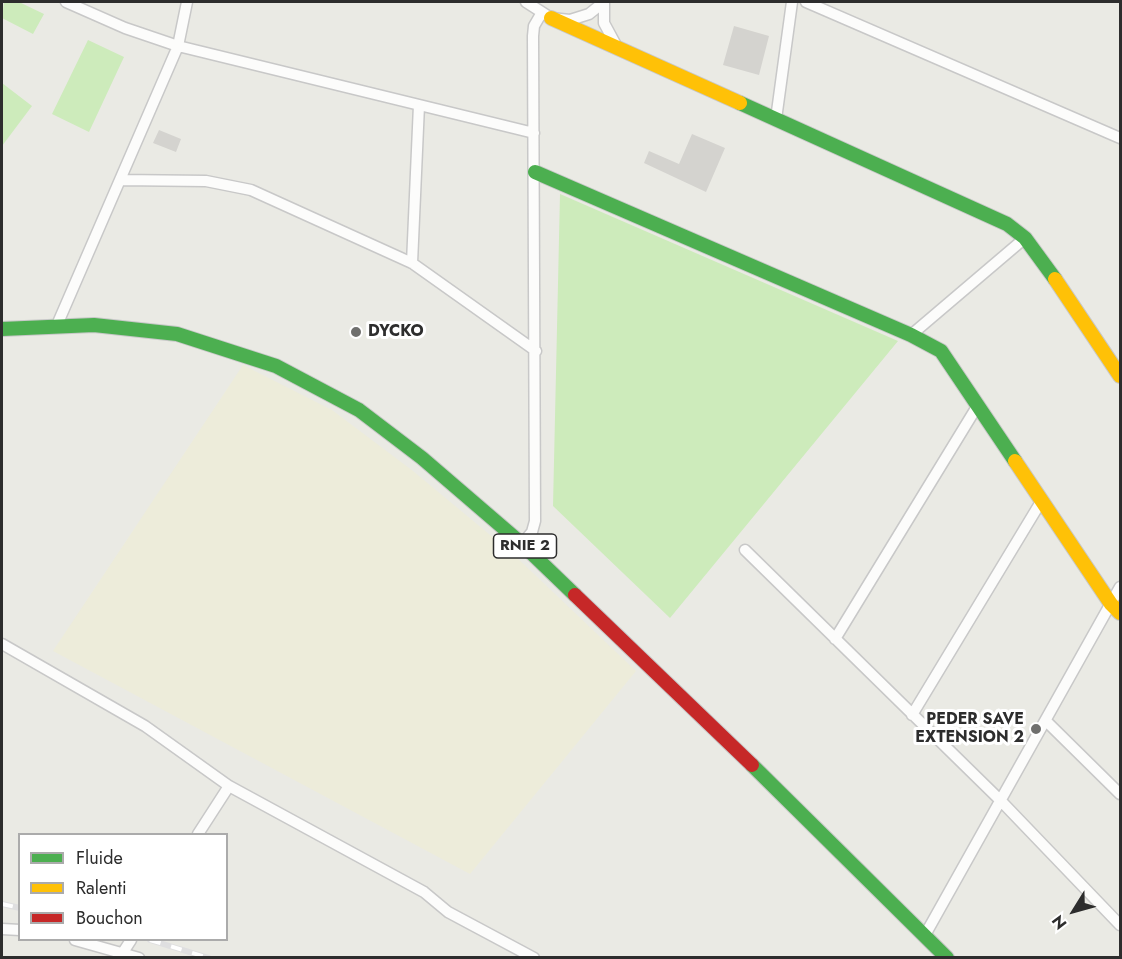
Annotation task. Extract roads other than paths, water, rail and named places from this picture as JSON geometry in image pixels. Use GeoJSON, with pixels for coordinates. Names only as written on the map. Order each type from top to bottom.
{"type":"FeatureCollection","features":[{"type":"Feature","properties":{"kind":"street"},"geometry":{"type":"LineString","coordinates":[[66,2],[125,28],[178,46],[534,133]]}},
{"type":"Feature","properties":{"kind":"street"},"geometry":{"type":"LineString","coordinates":[[57,325],[178,46],[187,2]]}},
{"type":"Feature","properties":{"kind":"street"},"geometry":{"type":"LineString","coordinates":[[526,2],[546,16],[1006,224],[1025,238],[1120,376]]}},
{"type":"Feature","properties":{"kind":"street"},"geometry":{"type":"LineString","coordinates":[[522,544],[532,532],[535,521],[534,26],[546,16],[580,18],[604,2]]}},
{"type":"Feature","properties":{"kind":"street"},"geometry":{"type":"LineString","coordinates":[[604,2],[604,23],[617,48]]}},
{"type":"Feature","properties":{"kind":"street"},"geometry":{"type":"LineString","coordinates":[[776,119],[792,2]]}},
{"type":"Feature","properties":{"kind":"street"},"geometry":{"type":"LineString","coordinates":[[806,2],[1120,138]]}},
{"type":"Feature","properties":{"kind":"street"},"geometry":{"type":"LineString","coordinates":[[412,263],[419,105]]}},
{"type":"Feature","properties":{"kind":"street"},"geometry":{"type":"LineString","coordinates":[[535,172],[911,335],[941,351],[1116,609]]}},
{"type":"Feature","properties":{"kind":"street"},"geometry":{"type":"LineString","coordinates":[[120,180],[206,181],[251,189],[412,263],[536,351]]}},
{"type":"Feature","properties":{"kind":"street"},"geometry":{"type":"LineString","coordinates":[[911,335],[1025,238]]}},
{"type":"Feature","properties":{"kind":"street","name":"RNIE 2"},"geometry":{"type":"LineString","coordinates":[[2,329],[57,325],[135,328],[177,334],[240,352],[306,380],[383,427],[522,544],[947,957]]}},
{"type":"Feature","properties":{"kind":"street"},"geometry":{"type":"LineString","coordinates":[[835,639],[978,405]]}},
{"type":"Feature","properties":{"kind":"street"},"geometry":{"type":"LineString","coordinates":[[912,715],[1042,500]]}},
{"type":"Feature","properties":{"kind":"street"},"geometry":{"type":"LineString","coordinates":[[745,550],[1000,801],[1120,926]]}},
{"type":"Feature","properties":{"kind":"street"},"geometry":{"type":"LineString","coordinates":[[925,935],[1046,721],[1116,609],[1120,587]]}},
{"type":"Feature","properties":{"kind":"street"},"geometry":{"type":"LineString","coordinates":[[2,644],[145,726],[229,786],[424,892],[447,912],[534,957]]}},
{"type":"Feature","properties":{"kind":"street"},"geometry":{"type":"LineString","coordinates":[[1046,721],[1120,794]]}},
{"type":"Feature","properties":{"kind":"street"},"geometry":{"type":"LineString","coordinates":[[199,833],[229,786]]}},
{"type":"Feature","properties":{"kind":"street"},"geometry":{"type":"LineString","coordinates":[[2,929],[18,930]]}},
{"type":"Feature","properties":{"kind":"street"},"geometry":{"type":"LineString","coordinates":[[81,941],[121,955],[139,957]]}},
{"type":"Feature","properties":{"kind":"street"},"geometry":{"type":"LineString","coordinates":[[121,955],[130,941]]}},
{"type":"Feature","properties":{"kind":"railway"},"geometry":{"type":"LineString","coordinates":[[2,904],[18,908]]}},
{"type":"Feature","properties":{"kind":"railway"},"geometry":{"type":"LineString","coordinates":[[153,941],[209,958]]}},
{"type":"Feature","properties":{"kind":"place","name":"DYCKO"},"geometry":{"type":"Point","coordinates":[356,332]}},
{"type":"Feature","properties":{"kind":"place","name":"PEDER SAVE EXTENSION 2"},"geometry":{"type":"Point","coordinates":[1036,729]}}]}
